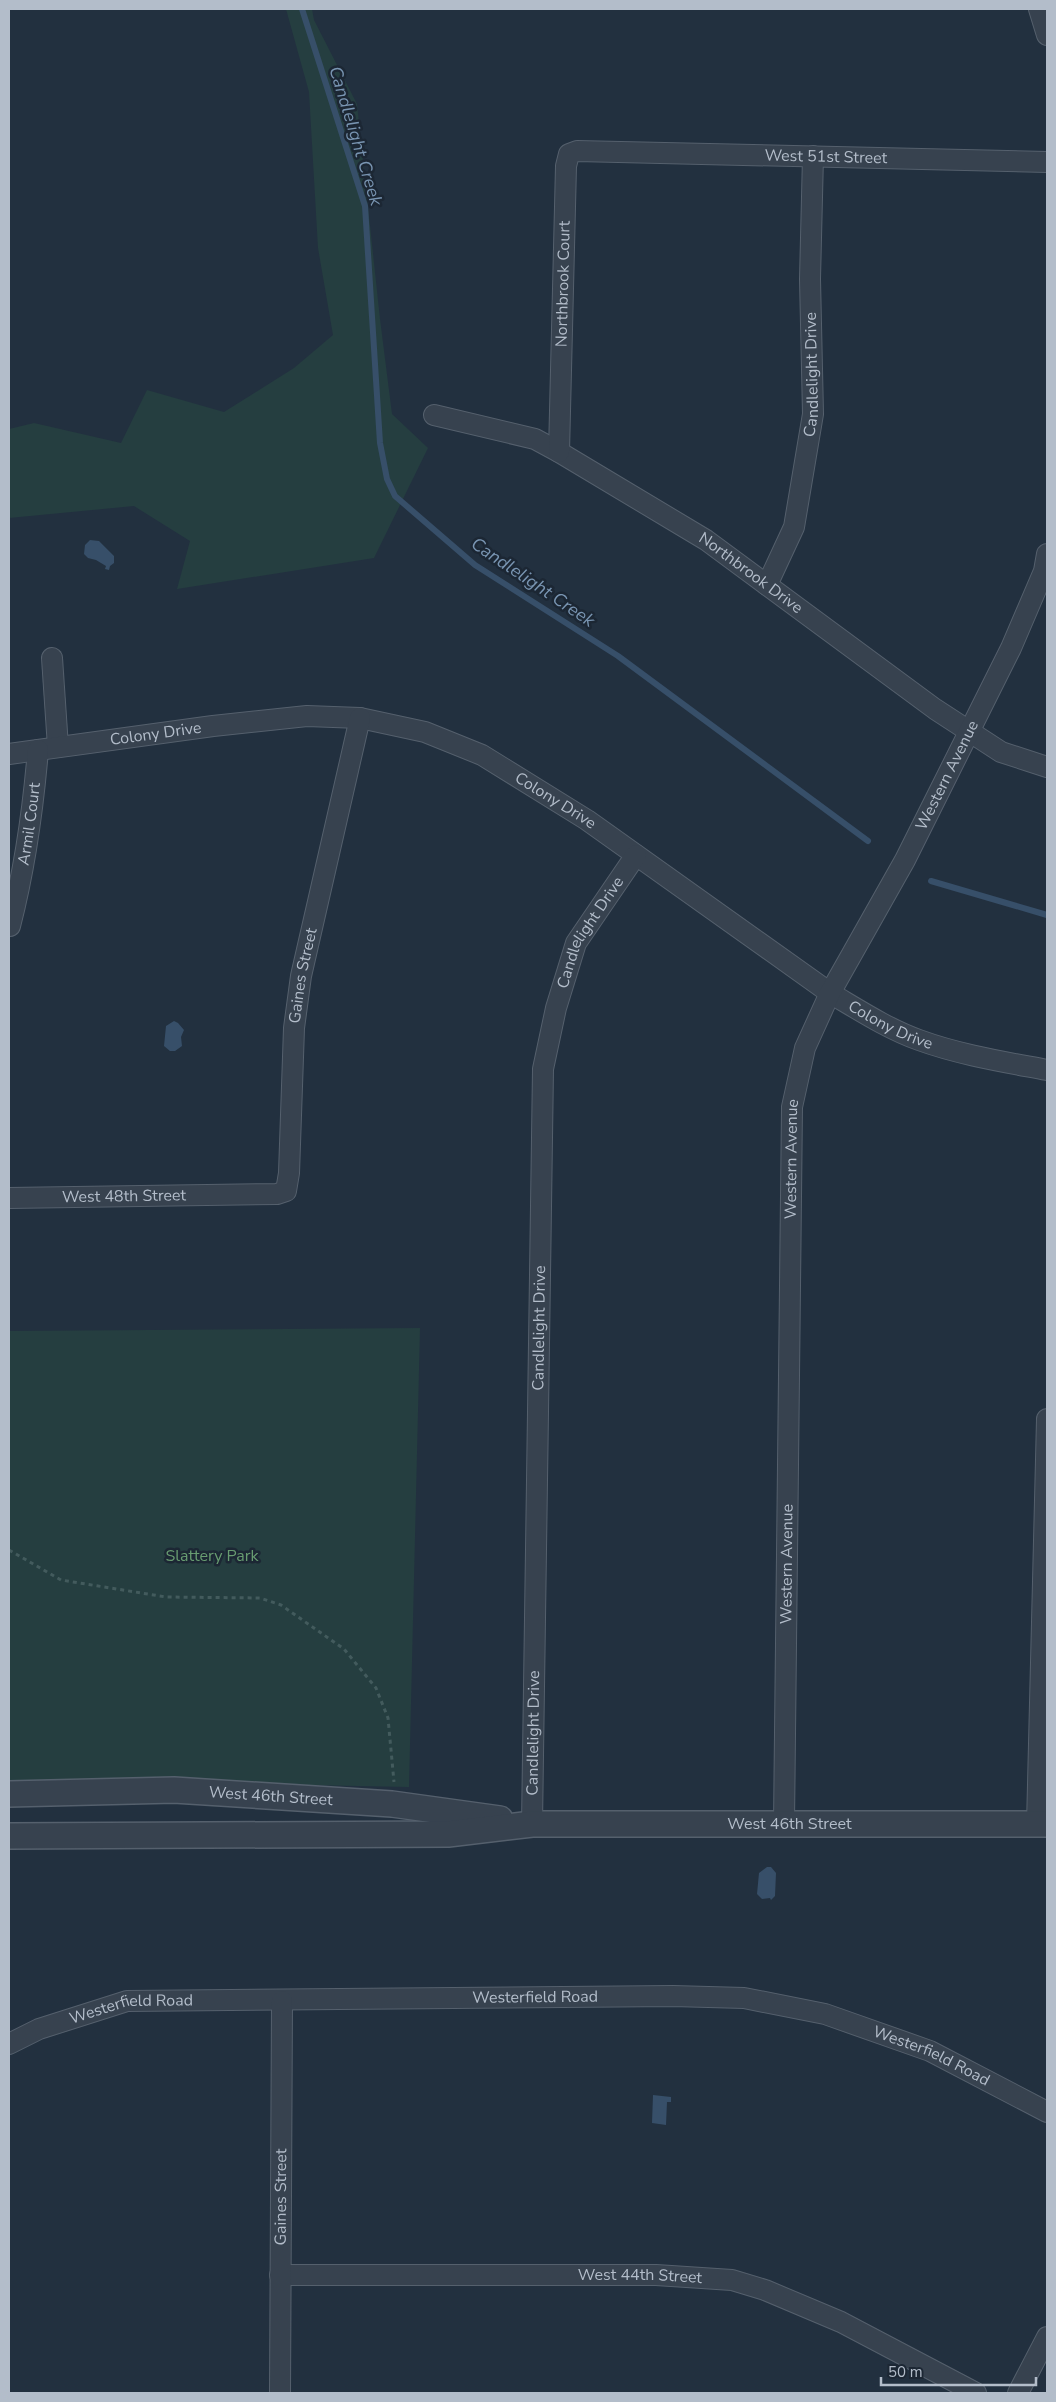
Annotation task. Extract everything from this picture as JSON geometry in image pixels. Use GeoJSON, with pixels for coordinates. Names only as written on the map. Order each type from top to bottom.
{"type":"FeatureCollection","features":[{"type":"Feature","properties":{"kind":"street"},"geometry":{"type":"LineString","coordinates":[[1039,9],[1047,35]]}},
{"type":"Feature","properties":{"kind":"street","name":"Northbrook Court"},"geometry":{"type":"LineString","coordinates":[[559,452],[566,166],[569,154],[577,151],[605,152]]}},
{"type":"Feature","properties":{"kind":"street","name":"West 51st Street"},"geometry":{"type":"LineString","coordinates":[[605,152],[1047,162]]}},
{"type":"Feature","properties":{"kind":"street","name":"Candlelight Drive"},"geometry":{"type":"LineString","coordinates":[[767,585],[794,527],[813,414],[810,279],[813,156]]}},
{"type":"Feature","properties":{"kind":"street","name":"Northbrook Drive"},"geometry":{"type":"LineString","coordinates":[[434,415],[535,439],[559,452],[706,540],[935,710],[969,732],[1001,752],[1047,767]]}},
{"type":"Feature","properties":{"kind":"street","name":"Western Avenue"},"geometry":{"type":"LineString","coordinates":[[784,1823],[792,1107],[805,1048],[830,993],[905,860],[1011,648],[1044,571],[1047,554]]}},
{"type":"Feature","properties":{"kind":"street"},"geometry":{"type":"LineString","coordinates":[[52,658],[58,747]]}},
{"type":"Feature","properties":{"kind":"street","name":"Colony Drive"},"geometry":{"type":"LineString","coordinates":[[9,754],[213,726],[306,716],[360,718],[425,732],[482,755],[587,820],[830,993],[870,1016],[919,1040],[991,1059],[1047,1070]]}},
{"type":"Feature","properties":{"kind":"street","name":"Gaines Street"},"geometry":{"type":"LineString","coordinates":[[239,1195],[277,1194],[286,1191],[289,1173],[294,1028],[301,976],[360,718]]}},
{"type":"Feature","properties":{"kind":"street","name":"Armil Court"},"geometry":{"type":"LineString","coordinates":[[10,926],[22,882],[30,834],[38,750]]}},
{"type":"Feature","properties":{"kind":"street","name":"Candlelight Drive"},"geometry":{"type":"LineString","coordinates":[[532,1824],[543,1069],[556,1008],[576,943],[636,854]]}},
{"type":"Feature","properties":{"kind":"street","name":"West 48th Street"},"geometry":{"type":"LineString","coordinates":[[9,1198],[239,1195]]}},
{"type":"Feature","properties":{"kind":"street"},"geometry":{"type":"LineString","coordinates":[[1042,1824],[1047,1419]]}},
{"type":"Feature","properties":{"kind":"street","name":"West 46th Street"},"geometry":{"type":"LineString","coordinates":[[9,1794],[174,1790],[392,1804],[532,1824]]}},
{"type":"Feature","properties":{"kind":"street","name":"West 46th Street"},"geometry":{"type":"LineString","coordinates":[[9,1836],[448,1834],[532,1824],[1042,1824]]}},
{"type":"Feature","properties":{"kind":"street","name":"Westerfield Road"},"geometry":{"type":"LineString","coordinates":[[9,2044],[39,2029],[127,2001],[673,1996],[744,1998],[825,2014],[930,2051],[1047,2112]]}},
{"type":"Feature","properties":{"kind":"street","name":"Gaines Street"},"geometry":{"type":"LineString","coordinates":[[280,2393],[282,2001]]}},
{"type":"Feature","properties":{"kind":"street","name":"West 44th Street"},"geometry":{"type":"LineString","coordinates":[[280,2275],[656,2275],[732,2280],[765,2290],[841,2322],[976,2393]]}},
{"type":"Feature","properties":{"kind":"street"},"geometry":{"type":"LineString","coordinates":[[1018,2393],[1047,2338]]}},
{"type":"Feature","properties":{"kind":"path"},"geometry":{"type":"LineString","coordinates":[[9,1550],[61,1580],[166,1597],[260,1598],[281,1605],[344,1649],[376,1688],[388,1718],[394,1775],[392,1804]]}},
{"type":"Feature","properties":{"kind":"green space"},"geometry":{"type":"Polygon","coordinates":[[[286,9],[312,9],[314,20],[357,104],[392,414],[428,448],[374,558],[177,589],[190,541],[134,506],[9,518],[9,429],[34,423],[121,443],[147,390],[224,412],[294,368],[333,335],[318,248],[309,92],[286,9]]]}},
{"type":"Feature","properties":{"kind":"green space","name":"Slattery Park"},"geometry":{"type":"Polygon","coordinates":[[[420,1328],[409,1787],[53,1780],[9,1782],[9,1331],[420,1328]]]}},
{"type":"Feature","properties":{"kind":"water"},"geometry":{"type":"Polygon","coordinates":[[[90,540],[99,541],[114,556],[114,563],[110,566],[109,570],[105,569],[106,566],[88,558],[84,554],[85,545],[90,540]]]}},
{"type":"Feature","properties":{"kind":"water"},"geometry":{"type":"Polygon","coordinates":[[[174,1021],[184,1030],[181,1037],[182,1046],[175,1051],[170,1051],[164,1046],[166,1026],[174,1021]]]}},
{"type":"Feature","properties":{"kind":"water"},"geometry":{"type":"Polygon","coordinates":[[[767,1867],[771,1867],[776,1873],[775,1896],[771,1900],[770,1898],[762,1899],[757,1894],[759,1873],[767,1867]]]}},
{"type":"Feature","properties":{"kind":"water"},"geometry":{"type":"Polygon","coordinates":[[[653,2095],[671,2097],[671,2102],[667,2102],[666,2125],[652,2123],[653,2095]]]}},
{"type":"Feature","properties":{"kind":"waterway","name":"Candlelight Creek"},"geometry":{"type":"LineString","coordinates":[[302,9],[365,206],[380,443],[387,479],[395,496],[475,565],[618,656],[868,841]]}},
{"type":"Feature","properties":{"kind":"waterway","name":"Candlelight Creek"},"geometry":{"type":"LineString","coordinates":[[931,881],[1047,915]]}}]}
